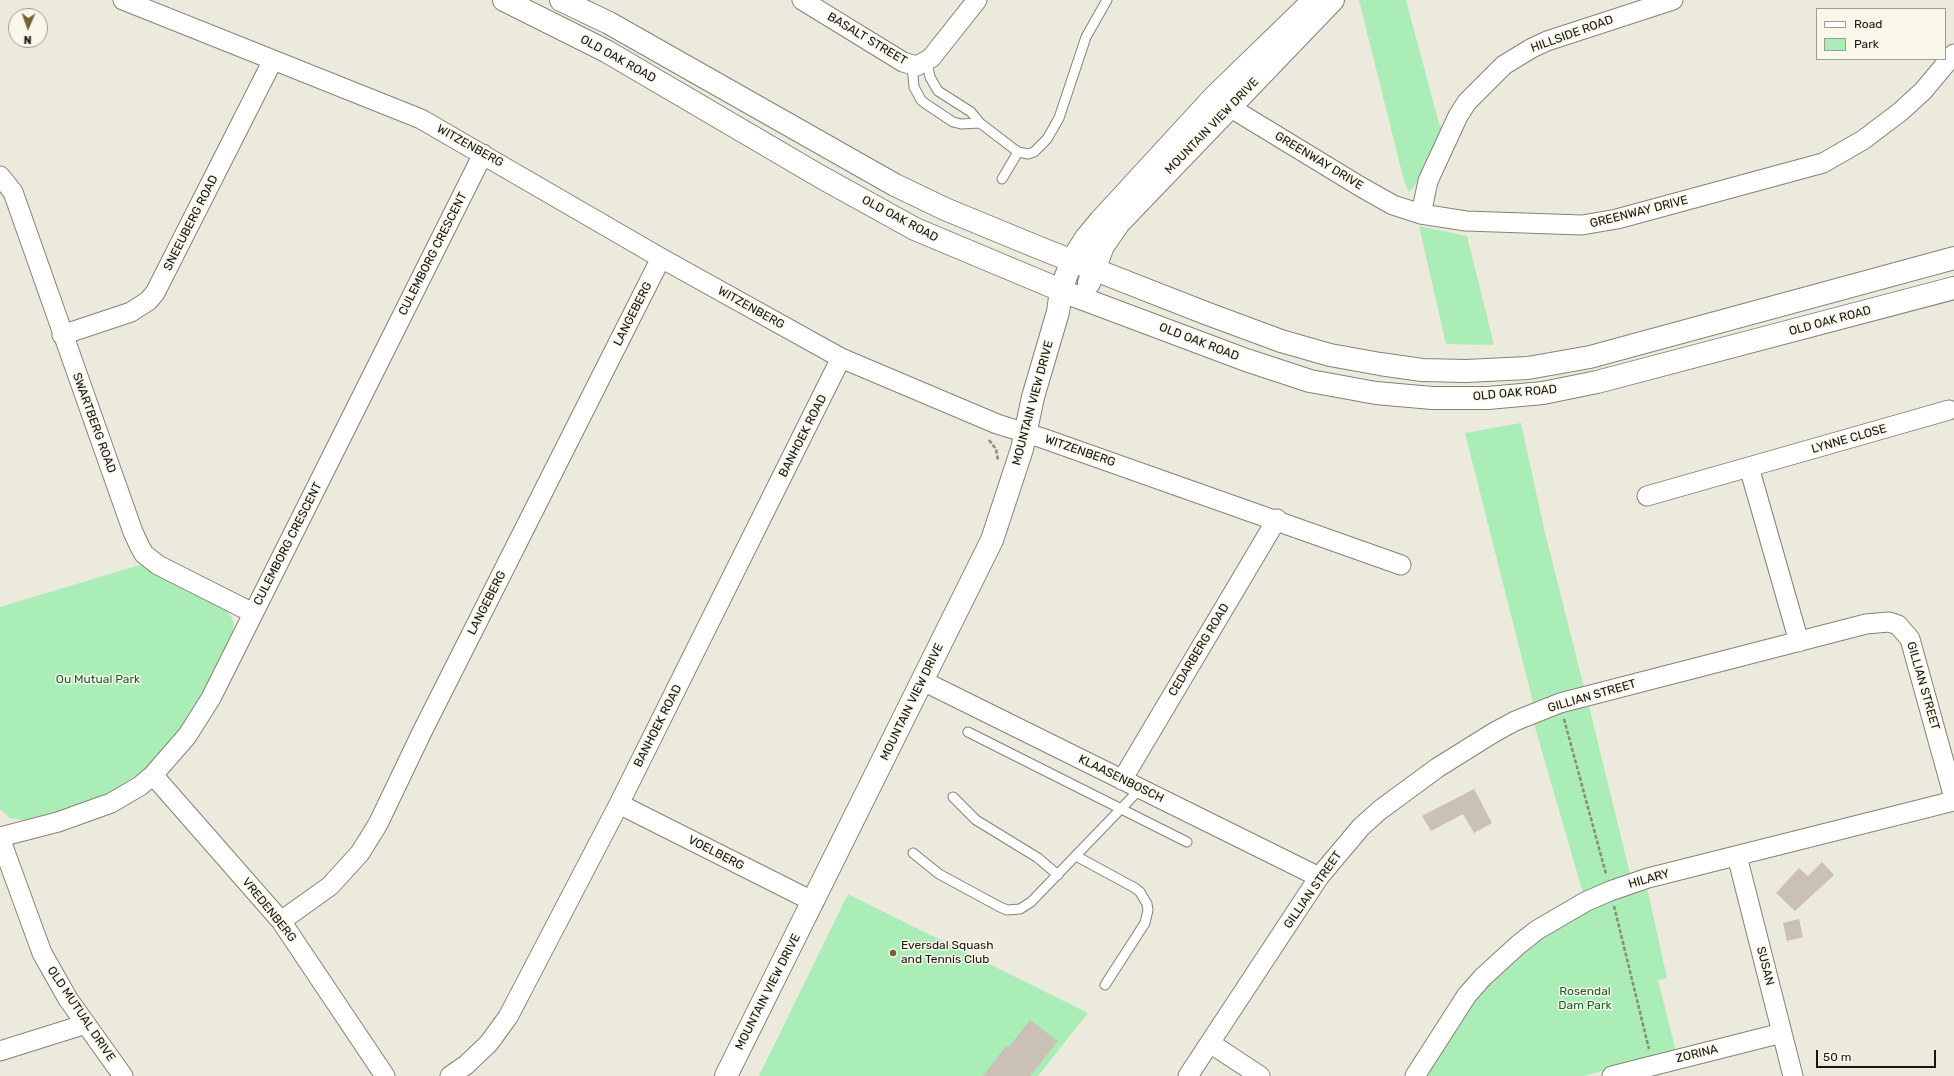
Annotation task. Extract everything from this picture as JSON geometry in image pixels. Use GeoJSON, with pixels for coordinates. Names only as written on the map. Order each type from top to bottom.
{"type":"FeatureCollection","features":[{"type":"Feature","properties":{"kind":"main road","name":"OLD OAK ROAD"},"geometry":{"type":"LineString","coordinates":[[504,0],[606,51],[821,177],[915,229],[1083,299],[1246,360],[1310,381],[1383,394],[1432,398],[1488,398],[1543,393],[1597,382],[1954,288]]}},
{"type":"Feature","properties":{"kind":"main road","name":"OLD OAK ROAD"},"geometry":{"type":"LineString","coordinates":[[561,0],[609,23],[895,186],[973,222],[1095,270],[1281,341],[1330,355],[1422,370],[1466,371],[1528,368],[1590,357],[1954,258]]}},
{"type":"Feature","properties":{"kind":"main road","name":"MOUNTAIN VIEW DRIVE"},"geometry":{"type":"LineString","coordinates":[[1083,299],[1103,246],[1117,226],[1222,103],[1314,0]]}},
{"type":"Feature","properties":{"kind":"main road","name":"MOUNTAIN VIEW DRIVE"},"geometry":{"type":"LineString","coordinates":[[726,1076],[814,902],[992,540],[1022,449],[1033,397],[1058,312],[1060,290],[1072,260],[1092,230],[1222,103],[1333,0]]}},
{"type":"Feature","properties":{"kind":"main road"},"geometry":{"type":"LineString","coordinates":[[1058,312],[1083,299]]}},
{"type":"Feature","properties":{"kind":"street","name":"WITZENBERG"},"geometry":{"type":"LineString","coordinates":[[123,0],[421,119],[661,258],[842,358],[988,420],[1277,519],[1401,565]]}},
{"type":"Feature","properties":{"kind":"street","name":"BASALT STREET"},"geometry":{"type":"LineString","coordinates":[[802,0],[903,62],[919,64]]}},
{"type":"Feature","properties":{"kind":"street"},"geometry":{"type":"LineString","coordinates":[[919,64],[977,0]]}},
{"type":"Feature","properties":{"kind":"street","name":"HILLSIDE ROAD"},"geometry":{"type":"LineString","coordinates":[[1421,214],[1428,181],[1458,116],[1475,93],[1504,65],[1547,41],[1672,0]]}},
{"type":"Feature","properties":{"kind":"street","name":"GREENWAY DRIVE"},"geometry":{"type":"LineString","coordinates":[[1222,103],[1393,205],[1421,214],[1466,221],[1570,225],[1595,224],[1823,163],[1864,140],[1900,112],[1923,91],[1954,54]]}},
{"type":"Feature","properties":{"kind":"street","name":"SNEEUBERG ROAD"},"geometry":{"type":"LineString","coordinates":[[62,335],[131,312],[148,301],[155,293],[273,60]]}},
{"type":"Feature","properties":{"kind":"street","name":"CULEMBORG CRESCENT"},"geometry":{"type":"LineString","coordinates":[[0,837],[58,822],[100,808],[126,795],[153,775],[176,750],[199,718],[483,154]]}},
{"type":"Feature","properties":{"kind":"street","name":"SWARTBERG ROAD"},"geometry":{"type":"LineString","coordinates":[[0,176],[9,185],[13,192],[132,532],[140,548],[144,554],[158,565],[253,613]]}},
{"type":"Feature","properties":{"kind":"street","name":"LANGEBERG"},"geometry":{"type":"LineString","coordinates":[[280,921],[330,886],[360,853],[378,824],[422,732],[661,258]]}},
{"type":"Feature","properties":{"kind":"street","name":"BANHOEK ROAD"},"geometry":{"type":"LineString","coordinates":[[450,1076],[466,1065],[489,1043],[508,1018],[619,804],[842,358]]}},
{"type":"Feature","properties":{"kind":"street","name":"LYNNE CLOSE"},"geometry":{"type":"LineString","coordinates":[[1646,496],[1949,410]]}},
{"type":"Feature","properties":{"kind":"street"},"geometry":{"type":"LineString","coordinates":[[1749,467],[1799,642]]}},
{"type":"Feature","properties":{"kind":"street","name":"CEDARBERG ROAD"},"geometry":{"type":"LineString","coordinates":[[1122,780],[1277,519]]}},
{"type":"Feature","properties":{"kind":"street","name":"GILLIAN STREET"},"geometry":{"type":"LineString","coordinates":[[1188,1076],[1319,877],[1361,827],[1380,810],[1418,782],[1504,727],[1560,703],[1881,622],[1898,625],[1910,638],[1954,800]]}},
{"type":"Feature","properties":{"kind":"street","name":"KLAASENBOSCH"},"geometry":{"type":"LineString","coordinates":[[923,681],[1319,877]]}},
{"type":"Feature","properties":{"kind":"street","name":"VREDENBERG"},"geometry":{"type":"LineString","coordinates":[[153,775],[280,921],[385,1076]]}},
{"type":"Feature","properties":{"kind":"street","name":"HILARY"},"geometry":{"type":"LineString","coordinates":[[1415,1076],[1467,995],[1500,960],[1537,930],[1561,915],[1610,891],[1648,878],[1954,800]]}},
{"type":"Feature","properties":{"kind":"street","name":"VOELBERG"},"geometry":{"type":"LineString","coordinates":[[619,804],[814,902]]}},
{"type":"Feature","properties":{"kind":"street","name":"OLD MUTUAL DRIVE"},"geometry":{"type":"LineString","coordinates":[[0,837],[42,953],[68,999],[123,1076]]}},
{"type":"Feature","properties":{"kind":"street","name":"SUSAN"},"geometry":{"type":"LineString","coordinates":[[1736,856],[1793,1076]]}},
{"type":"Feature","properties":{"kind":"street"},"geometry":{"type":"LineString","coordinates":[[0,1051],[86,1024]]}},
{"type":"Feature","properties":{"kind":"street","name":"ZORINA"},"geometry":{"type":"LineString","coordinates":[[1612,1076],[1782,1033]]}},
{"type":"Feature","properties":{"kind":"street"},"geometry":{"type":"LineString","coordinates":[[1210,1042],[1260,1076]]}},
{"type":"Feature","properties":{"kind":"lane"},"geometry":{"type":"LineString","coordinates":[[919,64],[930,77],[938,91],[971,112],[980,123],[1018,152],[1028,154],[1034,152],[1047,139],[1059,118],[1086,37],[1108,0]]}},
{"type":"Feature","properties":{"kind":"lane"},"geometry":{"type":"LineString","coordinates":[[919,64],[914,87],[921,100],[953,122],[961,124],[980,123]]}},
{"type":"Feature","properties":{"kind":"lane"},"geometry":{"type":"LineString","coordinates":[[1002,179],[1018,152]]}},
{"type":"Feature","properties":{"kind":"lane"},"geometry":{"type":"LineString","coordinates":[[968,732],[1187,842]]}},
{"type":"Feature","properties":{"kind":"lane"},"geometry":{"type":"LineString","coordinates":[[913,853],[939,874],[1007,910],[1020,909],[1026,906],[1058,875],[1122,810],[1140,789]]}},
{"type":"Feature","properties":{"kind":"lane"},"geometry":{"type":"LineString","coordinates":[[953,797],[976,820],[1038,858],[1058,875]]}},
{"type":"Feature","properties":{"kind":"lane"},"geometry":{"type":"LineString","coordinates":[[1076,856],[1135,888],[1140,892],[1147,904],[1148,910],[1145,923],[1105,985]]}},
{"type":"Feature","properties":{"kind":"path"},"geometry":{"type":"LineString","coordinates":[[987,439],[996,449],[998,467]]}},
{"type":"Feature","properties":{"kind":"path"},"geometry":{"type":"LineString","coordinates":[[1560,703],[1610,891],[1652,1066]]}},
{"type":"Feature","properties":{"kind":"green space"},"geometry":{"type":"Polygon","coordinates":[[[1359,0],[1406,0],[1439,124],[1444,127],[1414,187],[1409,192],[1404,181],[1359,0]]]}},
{"type":"Feature","properties":{"kind":"green space"},"geometry":{"type":"Polygon","coordinates":[[[1419,226],[1467,236],[1494,345],[1446,344],[1419,226]]]}},
{"type":"Feature","properties":{"kind":"green space"},"geometry":{"type":"Polygon","coordinates":[[[1521,423],[1544,529],[1584,687],[1533,702],[1465,433],[1521,423]]]}},
{"type":"Feature","properties":{"kind":"green space","name":"Ou Mutual Park"},"geometry":{"type":"Polygon","coordinates":[[[143,564],[226,610],[232,618],[234,624],[232,636],[193,714],[182,730],[147,768],[106,795],[87,803],[27,821],[10,818],[0,809],[0,607],[143,564]]]}},
{"type":"Feature","properties":{"kind":"green space"},"geometry":{"type":"Polygon","coordinates":[[[1589,706],[1630,874],[1583,893],[1534,724],[1562,713],[1589,706]]]}},
{"type":"Feature","properties":{"kind":"green space","name":"Rosendal Dam Park"},"geometry":{"type":"Polygon","coordinates":[[[1647,888],[1667,978],[1658,980],[1676,1052],[1583,1076],[1425,1076],[1464,1015],[1509,963],[1548,932],[1596,906],[1647,888]]]}},
{"type":"Feature","properties":{"kind":"green space","name":"Eversdal Squash and Tennis Club"},"geometry":{"type":"Polygon","coordinates":[[[848,894],[1088,1013],[1038,1076],[759,1076],[848,894]]]}},
{"type":"Feature","properties":{"kind":"building"},"geometry":{"type":"Polygon","coordinates":[[[1474,789],[1492,823],[1474,833],[1463,814],[1431,831],[1422,816],[1474,789]]]}},
{"type":"Feature","properties":{"kind":"building"},"geometry":{"type":"Polygon","coordinates":[[[1822,862],[1834,875],[1795,911],[1776,893],[1799,868],[1808,876],[1822,862]]]}},
{"type":"Feature","properties":{"kind":"building"},"geometry":{"type":"Polygon","coordinates":[[[1799,919],[1803,937],[1787,941],[1783,923],[1799,919]]]}},
{"type":"Feature","properties":{"kind":"building"},"geometry":{"type":"Polygon","coordinates":[[[1030,1020],[1058,1041],[1030,1076],[983,1076],[1006,1046],[1008,1048],[1030,1020]]]}},
{"type":"Feature","properties":{"kind":"place","name":"Eversdal Squash and Tennis Club"},"geometry":{"type":"Point","coordinates":[893,953]}}]}
